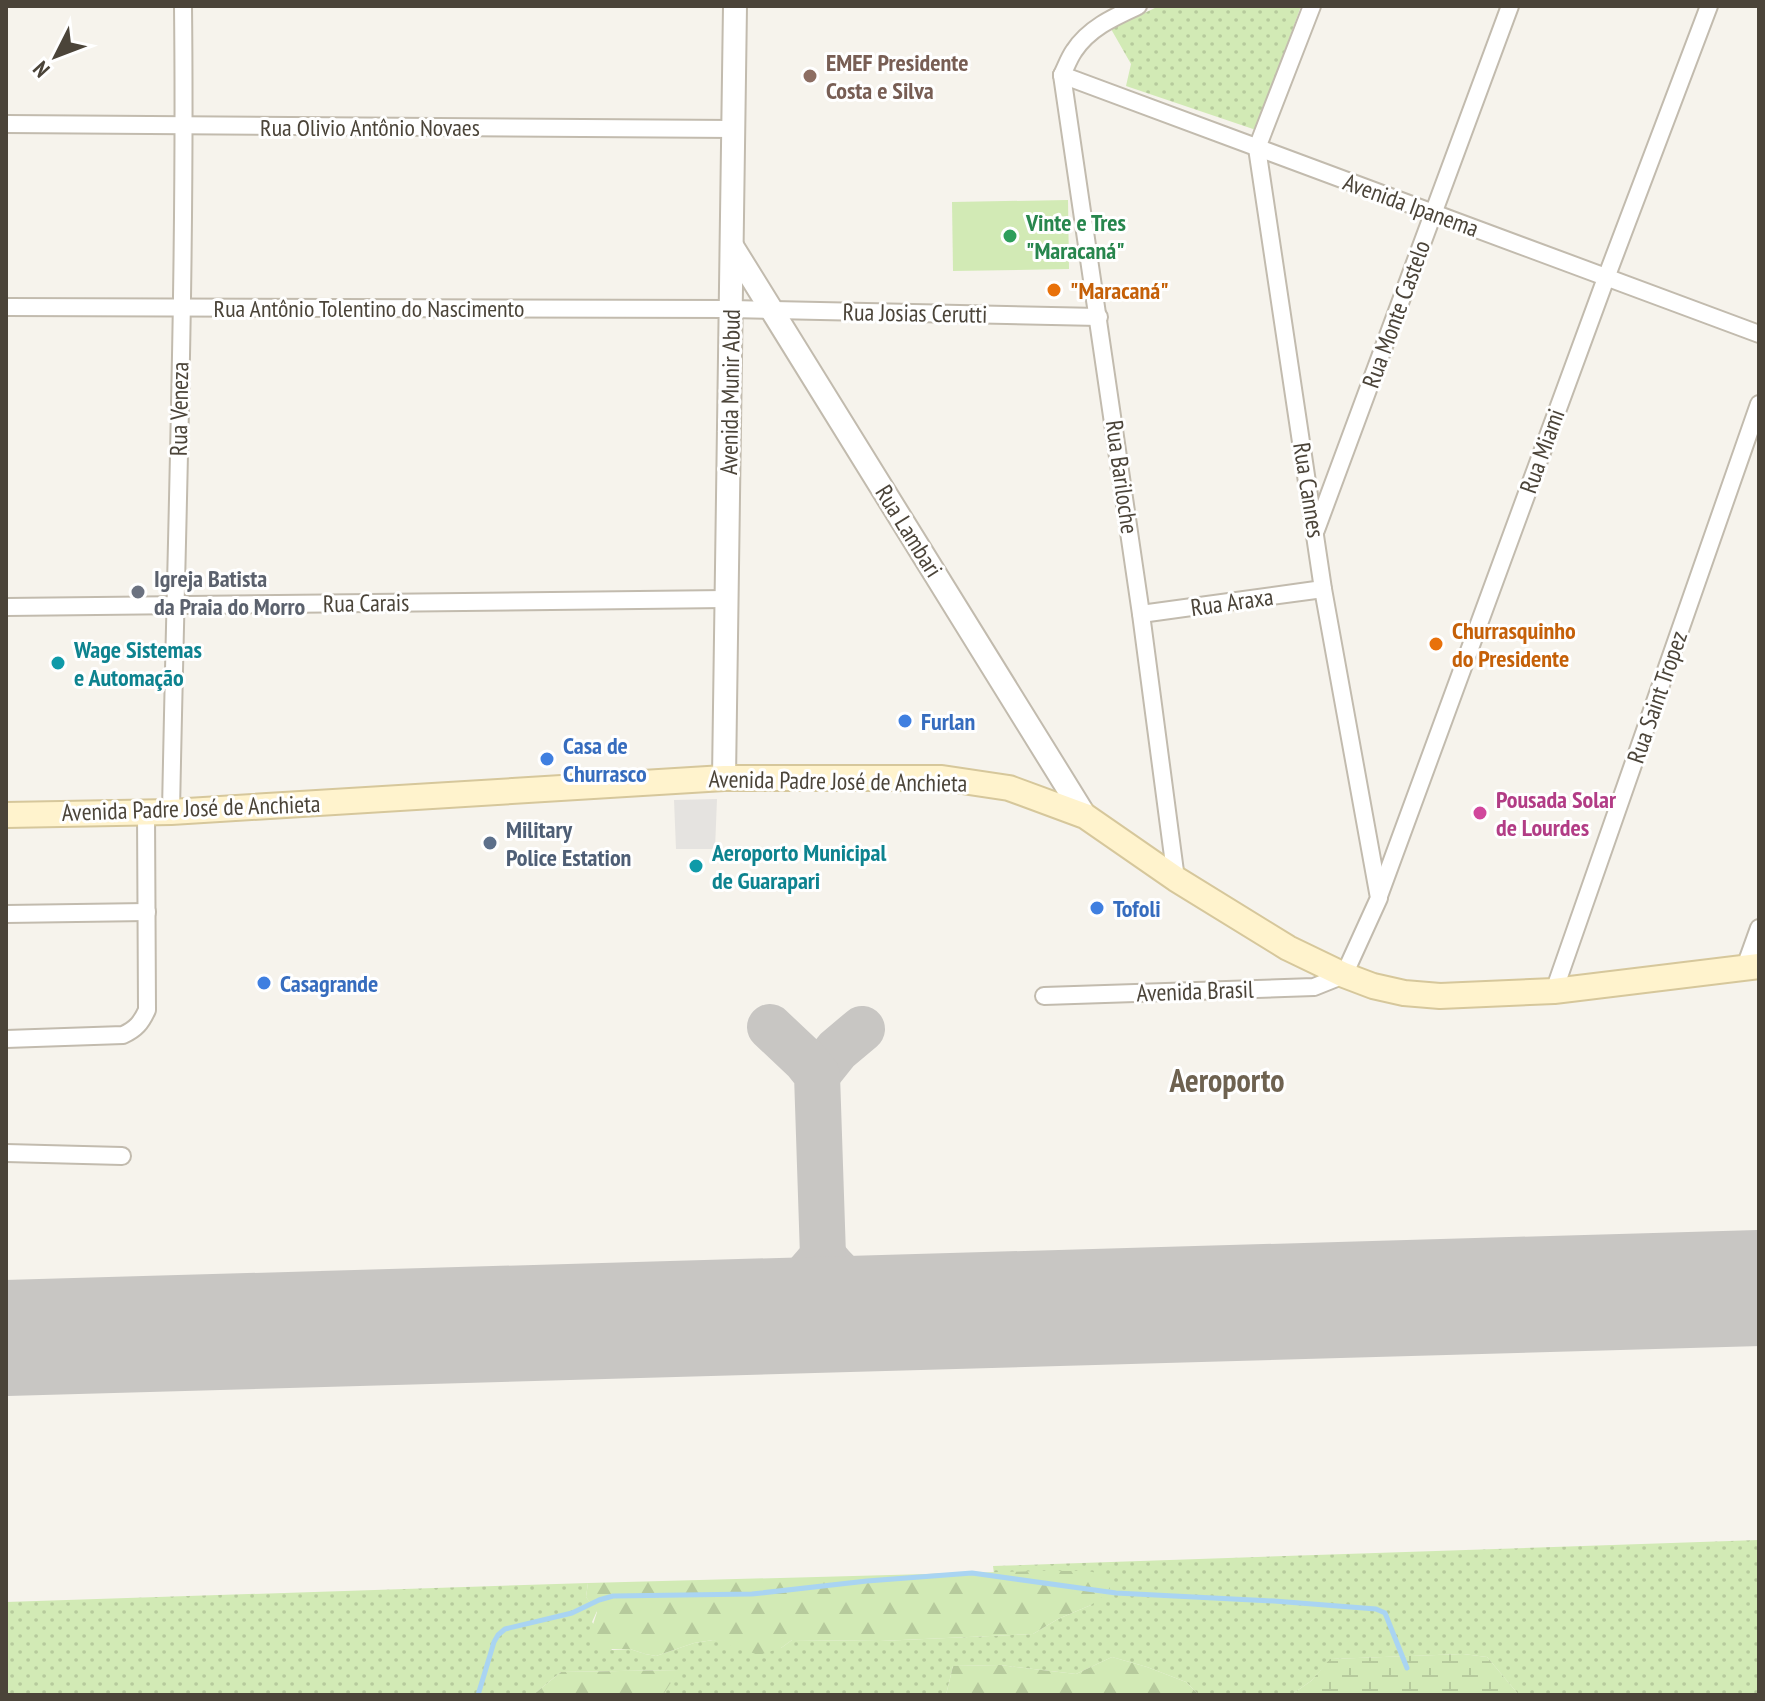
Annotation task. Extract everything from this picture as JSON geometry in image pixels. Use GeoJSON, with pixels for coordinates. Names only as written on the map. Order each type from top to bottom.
{"type":"FeatureCollection","features":[{"type":"Feature","properties":{"kind":"main road","name":"Avenida Padre José de Anchieta"},"geometry":{"type":"LineString","coordinates":[[6,815],[158,812],[724,778],[942,778],[1009,788],[1085,816],[1176,879],[1288,948],[1373,986],[1440,996],[1554,991],[1752,966]]}},
{"type":"Feature","properties":{"kind":"street","name":"Rua Veneza"},"geometry":{"type":"LineString","coordinates":[[6,1039],[123,1035],[135,1029],[147,1010],[147,912],[175,605],[184,126],[183,6]]}},
{"type":"Feature","properties":{"kind":"street","name":"Avenida Munir Abud"},"geometry":{"type":"LineString","coordinates":[[724,778],[735,6]]}},
{"type":"Feature","properties":{"kind":"street"},"geometry":{"type":"LineString","coordinates":[[1062,75],[1074,51],[1087,36],[1105,22],[1138,6]]}},
{"type":"Feature","properties":{"kind":"street","name":"Rua Cannes"},"geometry":{"type":"LineString","coordinates":[[1312,6],[1257,148],[1323,589],[1379,898]]}},
{"type":"Feature","properties":{"kind":"street","name":"Rua Monte Castelo"},"geometry":{"type":"LineString","coordinates":[[1315,533],[1510,6]]}},
{"type":"Feature","properties":{"kind":"street","name":"Rua Miami"},"geometry":{"type":"LineString","coordinates":[[1379,898],[1709,6]]}},
{"type":"Feature","properties":{"kind":"street","name":"Avenida Ipanema"},"geometry":{"type":"LineString","coordinates":[[1062,75],[1759,334]]}},
{"type":"Feature","properties":{"kind":"street","name":"Rua Bariloche"},"geometry":{"type":"LineString","coordinates":[[1062,75],[1099,317],[1176,879]]}},
{"type":"Feature","properties":{"kind":"street","name":"Rua Olivio Antônio Novaes"},"geometry":{"type":"LineString","coordinates":[[6,124],[734,129]]}},
{"type":"Feature","properties":{"kind":"street","name":"Rua Lambari"},"geometry":{"type":"LineString","coordinates":[[732,246],[1085,816]]}},
{"type":"Feature","properties":{"kind":"street","name":"Rua Antônio Tolentino do Nascimento"},"geometry":{"type":"LineString","coordinates":[[6,307],[731,309]]}},
{"type":"Feature","properties":{"kind":"street","name":"Rua Josias Cerutti"},"geometry":{"type":"LineString","coordinates":[[731,309],[1099,317]]}},
{"type":"Feature","properties":{"kind":"street","name":"Rua Saint Tropez"},"geometry":{"type":"LineString","coordinates":[[1554,991],[1759,404]]}},
{"type":"Feature","properties":{"kind":"street","name":"Rua Araxa"},"geometry":{"type":"LineString","coordinates":[[1141,614],[1323,589]]}},
{"type":"Feature","properties":{"kind":"street","name":"Rua Carais"},"geometry":{"type":"LineString","coordinates":[[6,607],[726,599]]}},
{"type":"Feature","properties":{"kind":"street"},"geometry":{"type":"LineString","coordinates":[[1344,975],[1379,898]]}},
{"type":"Feature","properties":{"kind":"street"},"geometry":{"type":"LineString","coordinates":[[6,914],[147,912]]}},
{"type":"Feature","properties":{"kind":"street"},"geometry":{"type":"LineString","coordinates":[[1752,966],[1759,928]]}},
{"type":"Feature","properties":{"kind":"street","name":"Avenida Brasil"},"geometry":{"type":"LineString","coordinates":[[1044,996],[1314,987],[1344,975]]}},
{"type":"Feature","properties":{"kind":"street"},"geometry":{"type":"LineString","coordinates":[[6,1153],[122,1156]]}},
{"type":"Feature","properties":{"kind":"green space"},"geometry":{"type":"Polygon","coordinates":[[[1159,6],[1301,6],[1256,130],[1126,86],[1131,64],[1111,29],[1159,6]]]}},
{"type":"Feature","properties":{"kind":"green space","name":"Vinte e Tres \"Maracaná\""},"geometry":{"type":"Polygon","coordinates":[[[1068,200],[1069,269],[953,271],[952,202],[1068,200]]]}},
{"type":"Feature","properties":{"kind":"green space"},"geometry":{"type":"Polygon","coordinates":[[[1759,1540],[1759,1695],[1519,1695],[1487,1657],[1463,1654],[1331,1659],[1311,1681],[1291,1695],[1199,1695],[1186,1682],[1112,1657],[1076,1674],[1000,1665],[953,1666],[946,1695],[663,1695],[678,1670],[561,1672],[533,1695],[6,1695],[6,1602],[588,1583],[586,1597],[597,1611],[592,1622],[612,1650],[630,1649],[656,1656],[713,1640],[781,1648],[792,1640],[880,1641],[1033,1634],[1091,1605],[1088,1571],[994,1574],[993,1566],[1759,1540]]]}},
{"type":"Feature","properties":{"kind":"green space"},"geometry":{"type":"Polygon","coordinates":[[[1088,1571],[1105,1575],[1111,1585],[1106,1594],[1091,1605],[1033,1634],[880,1641],[792,1640],[781,1648],[759,1655],[713,1640],[656,1656],[630,1649],[597,1649],[588,1640],[597,1612],[586,1597],[588,1583],[1088,1571]]]}},
{"type":"Feature","properties":{"kind":"green space"},"geometry":{"type":"Polygon","coordinates":[[[1463,1654],[1487,1657],[1519,1695],[1291,1695],[1311,1681],[1330,1659],[1463,1654]]]}},
{"type":"Feature","properties":{"kind":"green space"},"geometry":{"type":"Polygon","coordinates":[[[1112,1657],[1186,1682],[1199,1695],[946,1695],[953,1666],[1000,1665],[1076,1674],[1112,1657]]]}},
{"type":"Feature","properties":{"kind":"green space"},"geometry":{"type":"Polygon","coordinates":[[[679,1670],[663,1695],[533,1695],[561,1672],[679,1670]]]}},
{"type":"Feature","properties":{"kind":"shaded area"},"geometry":{"type":"Polygon","coordinates":[[[717,799],[715,849],[676,849],[674,800],[717,799]]]}},
{"type":"Feature","properties":{"kind":"waterway"},"geometry":{"type":"LineString","coordinates":[[478,1695],[494,1642],[505,1629],[572,1613],[613,1596],[752,1594],[972,1573],[1116,1593],[1376,1609],[1385,1613],[1407,1668]]}},
{"type":"Feature","properties":{"kind":"taxiway"},"geometry":{"type":"LineString","coordinates":[[726,1318],[758,1309],[781,1298],[823,1256],[817,1075],[770,1027]]}},
{"type":"Feature","properties":{"kind":"taxiway"},"geometry":{"type":"LineString","coordinates":[[817,1075],[837,1050],[862,1029]]}},
{"type":"Feature","properties":{"kind":"taxiway"},"geometry":{"type":"LineString","coordinates":[[823,1256],[845,1280],[866,1295],[890,1305],[922,1312]]}},
{"type":"Feature","properties":{"kind":"runway"},"geometry":{"type":"LineString","coordinates":[[6,1338],[1759,1288]]}},
{"type":"Feature","properties":{"kind":"place","name":"EMEF Presidente Costa e Silva"},"geometry":{"type":"Point","coordinates":[810,76]}},
{"type":"Feature","properties":{"kind":"place","name":"Vinte e Tres \"Maracaná\""},"geometry":{"type":"Point","coordinates":[1010,236]}},
{"type":"Feature","properties":{"kind":"place","name":"\"Maracaná\""},"geometry":{"type":"Point","coordinates":[1054,290]}},
{"type":"Feature","properties":{"kind":"place","name":"Igreja Batista da Praia do Morro"},"geometry":{"type":"Point","coordinates":[138,592]}},
{"type":"Feature","properties":{"kind":"place","name":"Churrasquinho do Presidente"},"geometry":{"type":"Point","coordinates":[1436,644]}},
{"type":"Feature","properties":{"kind":"place","name":"Wage Sistemas e Automação"},"geometry":{"type":"Point","coordinates":[58,663]}},
{"type":"Feature","properties":{"kind":"place","name":"Furlan"},"geometry":{"type":"Point","coordinates":[905,721]}},
{"type":"Feature","properties":{"kind":"place","name":"Casa de Churrasco"},"geometry":{"type":"Point","coordinates":[547,759]}},
{"type":"Feature","properties":{"kind":"place","name":"Pousada Solar de Lourdes"},"geometry":{"type":"Point","coordinates":[1480,813]}},
{"type":"Feature","properties":{"kind":"place","name":"Military Police Estation"},"geometry":{"type":"Point","coordinates":[490,843]}},
{"type":"Feature","properties":{"kind":"place","name":"Aeroporto Municipal de Guarapari"},"geometry":{"type":"Point","coordinates":[696,866]}},
{"type":"Feature","properties":{"kind":"place","name":"Tofoli"},"geometry":{"type":"Point","coordinates":[1097,908]}},
{"type":"Feature","properties":{"kind":"place","name":"Casagrande"},"geometry":{"type":"Point","coordinates":[264,983]}},
{"type":"Feature","properties":{"kind":"district","name":"Aeroporto"},"geometry":{"type":"Point","coordinates":[1227,1080]}}]}
